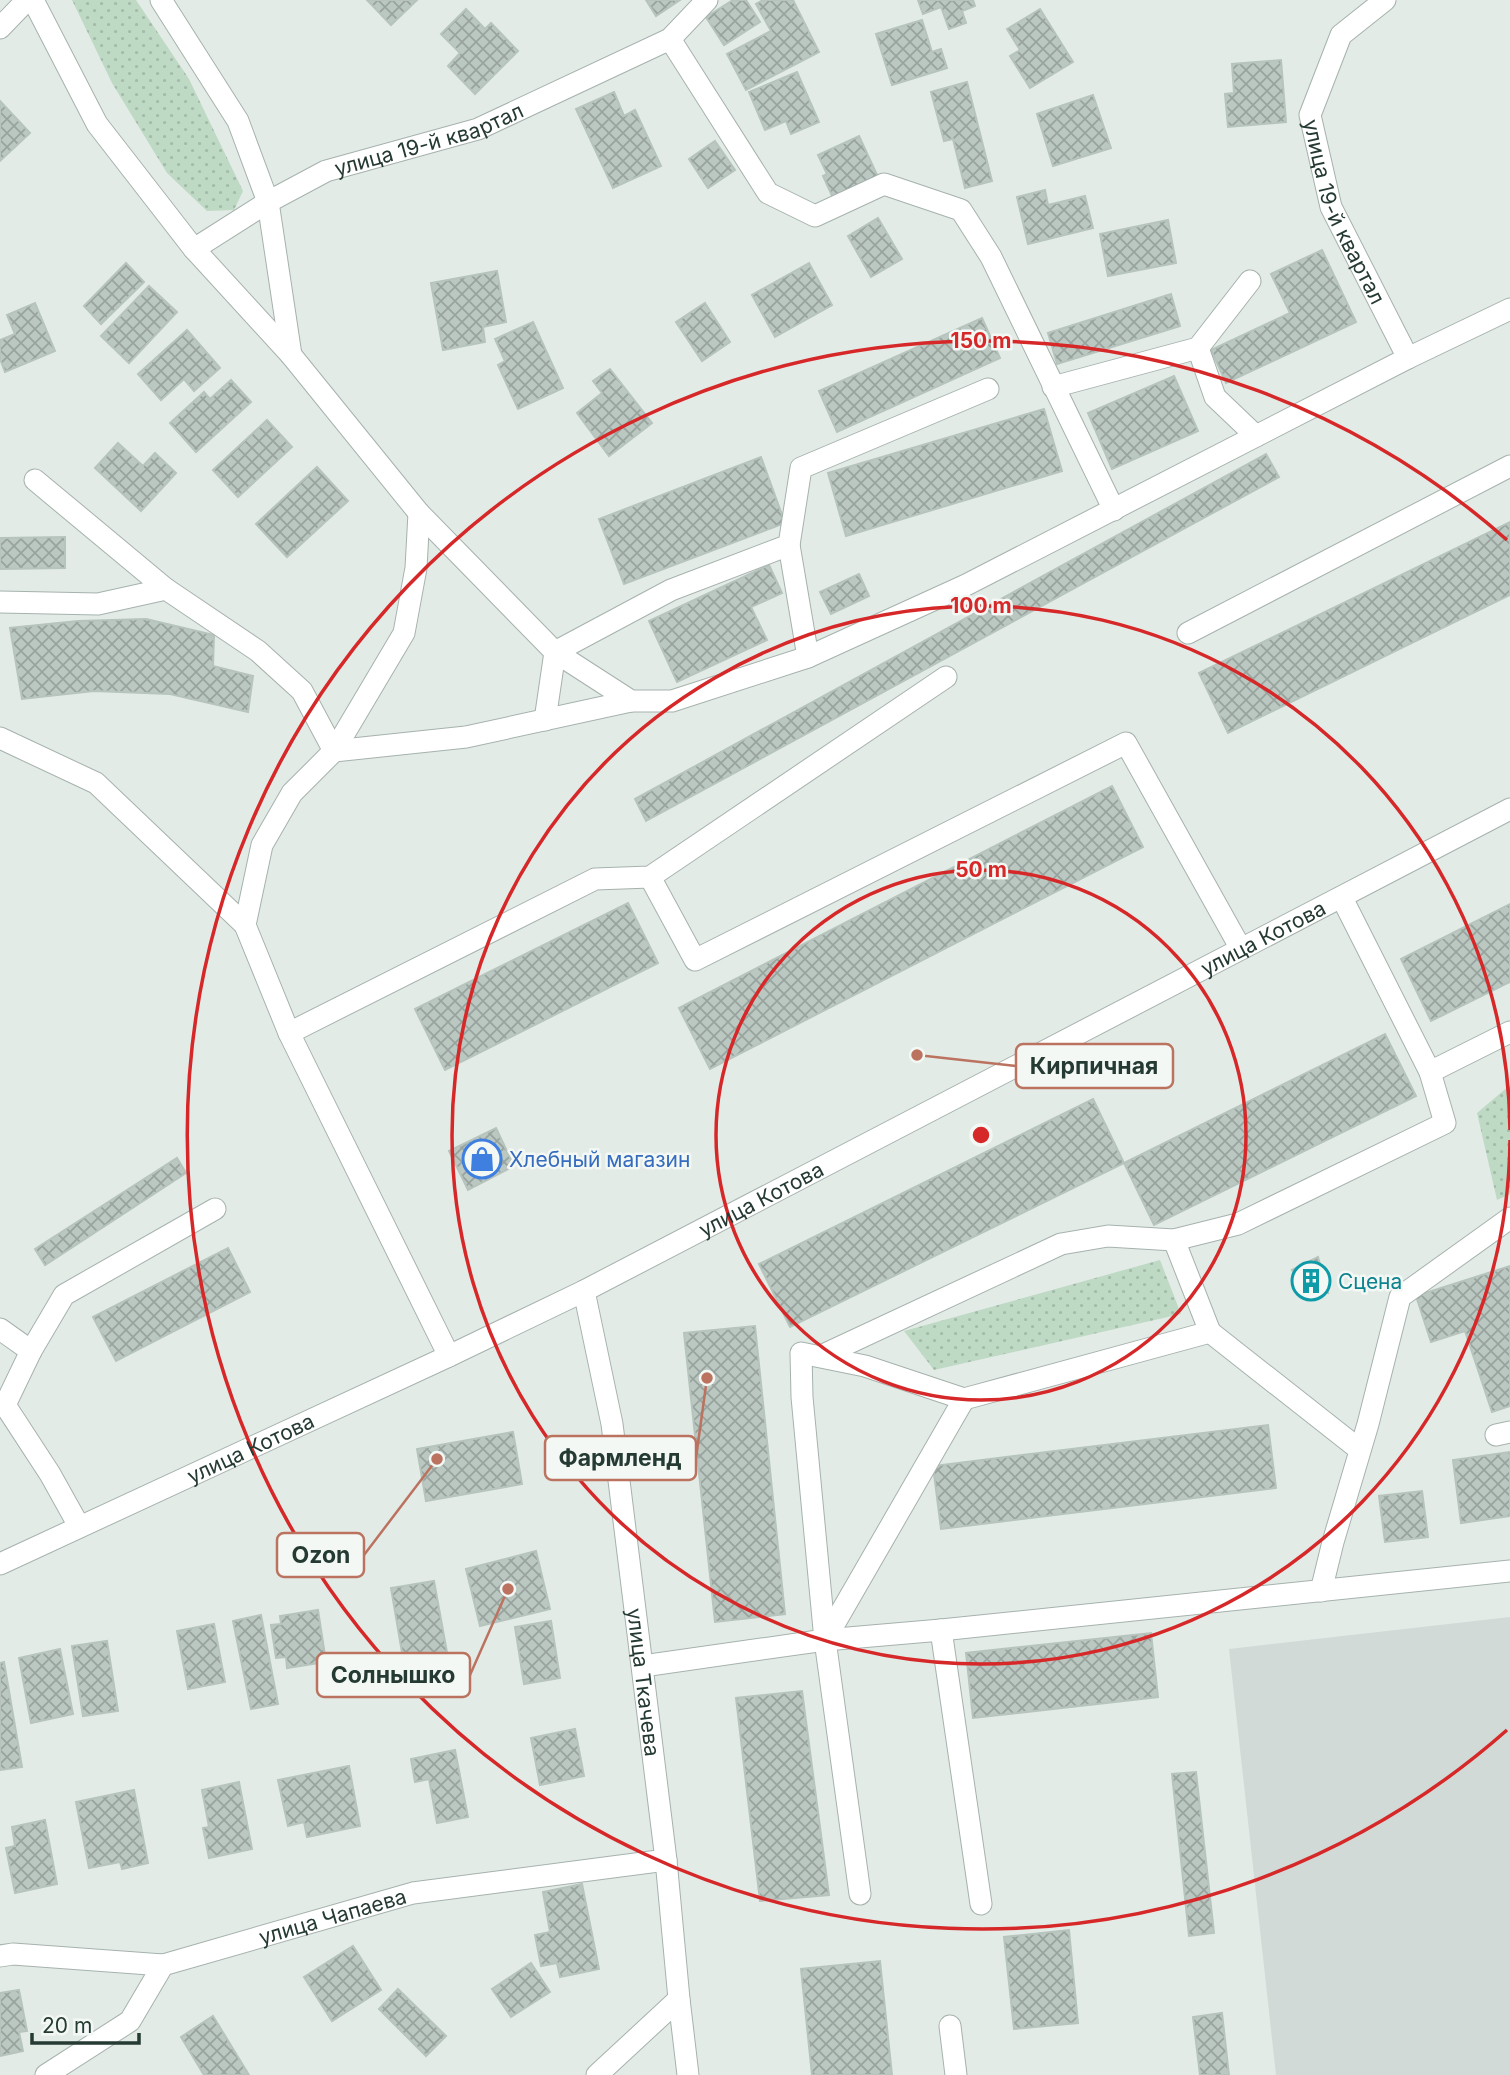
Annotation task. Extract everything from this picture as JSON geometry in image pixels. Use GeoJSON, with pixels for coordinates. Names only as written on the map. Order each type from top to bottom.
{"type":"FeatureCollection","features":[{"type":"Feature","properties":{"kind":"street"},"geometry":{"type":"LineString","coordinates":[[0,28],[27,0]]}},
{"type":"Feature","properties":{"kind":"street"},"geometry":{"type":"LineString","coordinates":[[33,0],[97,124],[194,249],[291,355],[419,513],[555,652],[631,701]]}},
{"type":"Feature","properties":{"kind":"street"},"geometry":{"type":"LineString","coordinates":[[161,0],[238,121],[268,202],[291,355]]}},
{"type":"Feature","properties":{"kind":"street","name":"улица 19-й квартал"},"geometry":{"type":"LineString","coordinates":[[194,249],[268,202],[326,171],[478,129],[670,40],[707,0]]}},
{"type":"Feature","properties":{"kind":"street","name":"улица 19-й квартал"},"geometry":{"type":"LineString","coordinates":[[1385,0],[1341,34],[1310,115],[1331,207],[1408,358]]}},
{"type":"Feature","properties":{"kind":"street"},"geometry":{"type":"LineString","coordinates":[[670,40],[768,193],[815,216],[884,184],[961,211],[991,257],[1114,510]]}},
{"type":"Feature","properties":{"kind":"street"},"geometry":{"type":"LineString","coordinates":[[1053,387],[1198,348],[1250,281]]}},
{"type":"Feature","properties":{"kind":"street"},"geometry":{"type":"LineString","coordinates":[[334,751],[466,737],[631,701],[672,701],[808,657],[966,585],[1408,358],[1510,309]]}},
{"type":"Feature","properties":{"kind":"street"},"geometry":{"type":"LineString","coordinates":[[1198,348],[1215,397],[1256,436]]}},
{"type":"Feature","properties":{"kind":"street"},"geometry":{"type":"LineString","coordinates":[[808,657],[789,545],[801,468],[988,389]]}},
{"type":"Feature","properties":{"kind":"street"},"geometry":{"type":"LineString","coordinates":[[1188,633],[1510,466]]}},
{"type":"Feature","properties":{"kind":"street"},"geometry":{"type":"LineString","coordinates":[[35,480],[166,590],[258,651],[302,691],[334,751]]}},
{"type":"Feature","properties":{"kind":"street"},"geometry":{"type":"LineString","coordinates":[[245,925],[262,845],[292,793],[334,751],[404,633],[416,568],[419,513]]}},
{"type":"Feature","properties":{"kind":"street"},"geometry":{"type":"LineString","coordinates":[[555,652],[671,590],[789,545]]}},
{"type":"Feature","properties":{"kind":"street"},"geometry":{"type":"LineString","coordinates":[[0,602],[98,604],[166,590]]}},
{"type":"Feature","properties":{"kind":"street"},"geometry":{"type":"LineString","coordinates":[[545,720],[555,652]]}},
{"type":"Feature","properties":{"kind":"street"},"geometry":{"type":"LineString","coordinates":[[289,1033],[595,879],[650,877],[946,677]]}},
{"type":"Feature","properties":{"kind":"street"},"geometry":{"type":"LineString","coordinates":[[0,738],[96,783],[245,925],[289,1033],[449,1356]]}},
{"type":"Feature","properties":{"kind":"street"},"geometry":{"type":"LineString","coordinates":[[650,877],[695,960],[1126,743],[1241,949]]}},
{"type":"Feature","properties":{"kind":"street","name":"улица Котова"},"geometry":{"type":"LineString","coordinates":[[0,1564],[584,1292],[1510,809]]}},
{"type":"Feature","properties":{"kind":"street"},"geometry":{"type":"LineString","coordinates":[[821,1356],[1060,1244],[1108,1236],[1174,1240],[1238,1224],[1445,1123],[1430,1072],[1342,898]]}},
{"type":"Feature","properties":{"kind":"street"},"geometry":{"type":"LineString","coordinates":[[1430,1072],[1510,1032]]}},
{"type":"Feature","properties":{"kind":"street"},"geometry":{"type":"LineString","coordinates":[[79,1526],[50,1474],[3,1406],[31,1350],[64,1295],[215,1209]]}},
{"type":"Feature","properties":{"kind":"street"},"geometry":{"type":"LineString","coordinates":[[1321,1591],[1401,1297],[1510,1218]]}},
{"type":"Feature","properties":{"kind":"street"},"geometry":{"type":"LineString","coordinates":[[1174,1240],[1210,1332],[1360,1450]]}},
{"type":"Feature","properties":{"kind":"street","name":"улица Ткачева"},"geometry":{"type":"LineString","coordinates":[[584,1292],[612,1424],[666,1860],[688,2075]]}},
{"type":"Feature","properties":{"kind":"street"},"geometry":{"type":"LineString","coordinates":[[0,1329],[31,1350]]}},
{"type":"Feature","properties":{"kind":"street"},"geometry":{"type":"LineString","coordinates":[[860,1894],[825,1640],[802,1397],[801,1353],[864,1366],[964,1399],[1210,1332]]}},
{"type":"Feature","properties":{"kind":"street"},"geometry":{"type":"LineString","coordinates":[[825,1640],[964,1399]]}},
{"type":"Feature","properties":{"kind":"street"},"geometry":{"type":"LineString","coordinates":[[643,1666],[825,1640],[1510,1571]]}},
{"type":"Feature","properties":{"kind":"street"},"geometry":{"type":"LineString","coordinates":[[941,1630],[981,1904]]}},
{"type":"Feature","properties":{"kind":"street","name":"улица Чапаева"},"geometry":{"type":"LineString","coordinates":[[0,1956],[13,1954],[163,1965],[413,1893],[666,1860]]}},
{"type":"Feature","properties":{"kind":"street"},"geometry":{"type":"LineString","coordinates":[[46,2075],[130,2021],[163,1965]]}},
{"type":"Feature","properties":{"kind":"street"},"geometry":{"type":"LineString","coordinates":[[597,2075],[679,1999]]}},
{"type":"Feature","properties":{"kind":"street"},"geometry":{"type":"LineString","coordinates":[[950,2026],[956,2075]]}},
{"type":"Feature","properties":{"kind":"shaded area"},"geometry":{"type":"Polygon","coordinates":[[[1510,1617],[1510,2075],[1276,2075],[1229,1649],[1510,1617]]]}},
{"type":"Feature","properties":{"kind":"green space"},"geometry":{"type":"Polygon","coordinates":[[[72,0],[136,0],[189,79],[243,191],[234,210],[207,211],[167,173],[112,83],[72,0]]]}},
{"type":"Feature","properties":{"kind":"green space"},"geometry":{"type":"Polygon","coordinates":[[[1510,1085],[1510,1194],[1497,1200],[1477,1113],[1510,1085]]]}},
{"type":"Feature","properties":{"kind":"green space"},"geometry":{"type":"Polygon","coordinates":[[[1160,1260],[1181,1314],[934,1370],[904,1331],[1160,1260]]]}},
{"type":"Feature","properties":{"kind":"building"},"geometry":{"type":"Polygon","coordinates":[[[367,0],[417,0],[391,25],[367,0]]]}},
{"type":"Feature","properties":{"kind":"building"},"geometry":{"type":"Polygon","coordinates":[[[646,0],[680,0],[656,16],[646,0]]]}},
{"type":"Feature","properties":{"kind":"building"},"geometry":{"type":"Polygon","coordinates":[[[733,0],[746,0],[760,22],[724,45],[706,17],[733,0]]]}},
{"type":"Feature","properties":{"kind":"building"},"geometry":{"type":"Polygon","coordinates":[[[763,0],[793,0],[819,52],[746,90],[727,54],[771,31],[756,4],[763,0]]]}},
{"type":"Feature","properties":{"kind":"building"},"geometry":{"type":"Polygon","coordinates":[[[918,0],[973,0],[975,6],[962,11],[966,23],[949,29],[941,7],[923,14],[918,0]]]}},
{"type":"Feature","properties":{"kind":"building"},"geometry":{"type":"Polygon","coordinates":[[[466,9],[485,29],[491,23],[518,51],[475,94],[448,66],[460,53],[441,34],[466,9]]]}},
{"type":"Feature","properties":{"kind":"building"},"geometry":{"type":"Polygon","coordinates":[[[1040,9],[1073,62],[1030,88],[1010,56],[1020,50],[1007,29],[1040,9]]]}},
{"type":"Feature","properties":{"kind":"building"},"geometry":{"type":"Polygon","coordinates":[[[922,20],[932,52],[941,49],[947,68],[892,85],[876,34],[922,20]]]}},
{"type":"Feature","properties":{"kind":"building"},"geometry":{"type":"Polygon","coordinates":[[[1281,60],[1286,122],[1228,127],[1225,94],[1234,93],[1232,64],[1281,60]]]}},
{"type":"Feature","properties":{"kind":"building"},"geometry":{"type":"Polygon","coordinates":[[[797,72],[819,122],[791,134],[786,121],[765,130],[749,92],[797,72]]]}},
{"type":"Feature","properties":{"kind":"building"},"geometry":{"type":"Polygon","coordinates":[[[967,82],[992,181],[965,188],[953,139],[944,141],[931,92],[967,82]]]}},
{"type":"Feature","properties":{"kind":"building"},"geometry":{"type":"Polygon","coordinates":[[[614,92],[624,116],[635,110],[661,166],[613,188],[576,109],[614,92]]]}},
{"type":"Feature","properties":{"kind":"building"},"geometry":{"type":"Polygon","coordinates":[[[1093,95],[1111,148],[1053,166],[1037,114],[1093,95]]]}},
{"type":"Feature","properties":{"kind":"building"},"geometry":{"type":"Polygon","coordinates":[[[0,101],[30,133],[0,161],[0,101]]]}},
{"type":"Feature","properties":{"kind":"building"},"geometry":{"type":"Polygon","coordinates":[[[859,136],[878,177],[833,198],[823,176],[827,174],[818,155],[859,136]]]}},
{"type":"Feature","properties":{"kind":"building"},"geometry":{"type":"Polygon","coordinates":[[[715,141],[735,170],[708,188],[689,159],[715,141]]]}},
{"type":"Feature","properties":{"kind":"building"},"geometry":{"type":"Polygon","coordinates":[[[1045,190],[1048,205],[1085,196],[1093,228],[1028,244],[1017,197],[1045,190]]]}},
{"type":"Feature","properties":{"kind":"building"},"geometry":{"type":"Polygon","coordinates":[[[878,218],[902,259],[871,277],[848,236],[878,218]]]}},
{"type":"Feature","properties":{"kind":"building"},"geometry":{"type":"Polygon","coordinates":[[[1168,220],[1176,263],[1108,276],[1100,234],[1168,220]]]}},
{"type":"Feature","properties":{"kind":"building"},"geometry":{"type":"Polygon","coordinates":[[[1322,250],[1356,322],[1226,383],[1211,350],[1290,313],[1271,274],[1322,250]]]}},
{"type":"Feature","properties":{"kind":"building"},"geometry":{"type":"Polygon","coordinates":[[[126,263],[144,282],[101,324],[84,306],[126,263]]]}},
{"type":"Feature","properties":{"kind":"building"},"geometry":{"type":"Polygon","coordinates":[[[809,263],[832,305],[775,337],[752,295],[809,263]]]}},
{"type":"Feature","properties":{"kind":"building"},"geometry":{"type":"Polygon","coordinates":[[[497,271],[506,322],[483,327],[485,342],[443,350],[431,283],[497,271]]]}},
{"type":"Feature","properties":{"kind":"building"},"geometry":{"type":"Polygon","coordinates":[[[149,286],[177,312],[129,363],[101,336],[149,286]]]}},
{"type":"Feature","properties":{"kind":"building"},"geometry":{"type":"Polygon","coordinates":[[[1171,294],[1180,326],[1057,364],[1048,333],[1171,294]]]}},
{"type":"Feature","properties":{"kind":"building"},"geometry":{"type":"Polygon","coordinates":[[[35,303],[55,351],[5,372],[0,359],[0,340],[15,334],[7,315],[35,303]]]}},
{"type":"Feature","properties":{"kind":"building"},"geometry":{"type":"Polygon","coordinates":[[[705,303],[730,342],[702,361],[676,322],[705,303]]]}},
{"type":"Feature","properties":{"kind":"building"},"geometry":{"type":"Polygon","coordinates":[[[982,318],[1000,358],[837,432],[819,391],[982,318]]]}},
{"type":"Feature","properties":{"kind":"building"},"geometry":{"type":"Polygon","coordinates":[[[533,322],[563,388],[518,409],[498,365],[505,361],[495,339],[533,322]]]}},
{"type":"Feature","properties":{"kind":"building"},"geometry":{"type":"Polygon","coordinates":[[[187,330],[220,368],[194,391],[184,379],[161,400],[138,374],[187,330]]]}},
{"type":"Feature","properties":{"kind":"building"},"geometry":{"type":"Polygon","coordinates":[[[610,369],[652,423],[609,456],[577,413],[602,393],[593,381],[610,369]]]}},
{"type":"Feature","properties":{"kind":"building"},"geometry":{"type":"Polygon","coordinates":[[[1174,376],[1198,431],[1112,469],[1088,413],[1174,376]]]}},
{"type":"Feature","properties":{"kind":"building"},"geometry":{"type":"Polygon","coordinates":[[[231,380],[251,402],[196,452],[170,423],[204,392],[210,399],[231,380]]]}},
{"type":"Feature","properties":{"kind":"building"},"geometry":{"type":"Polygon","coordinates":[[[1044,409],[1062,471],[846,536],[828,473],[1044,409]]]}},
{"type":"Feature","properties":{"kind":"building"},"geometry":{"type":"Polygon","coordinates":[[[267,420],[292,447],[238,497],[213,470],[267,420]]]}},
{"type":"Feature","properties":{"kind":"building"},"geometry":{"type":"Polygon","coordinates":[[[118,443],[143,466],[155,453],[176,473],[141,511],[95,468],[118,443]]]}},
{"type":"Feature","properties":{"kind":"building"},"geometry":{"type":"Polygon","coordinates":[[[1266,454],[1279,477],[646,821],[635,799],[1266,454]]]}},
{"type":"Feature","properties":{"kind":"building"},"geometry":{"type":"Polygon","coordinates":[[[761,457],[785,523],[624,584],[599,519],[761,457]]]}},
{"type":"Feature","properties":{"kind":"building"},"geometry":{"type":"Polygon","coordinates":[[[317,467],[348,501],[287,557],[256,524],[317,467]]]}},
{"type":"Feature","properties":{"kind":"building"},"geometry":{"type":"Polygon","coordinates":[[[1510,522],[1510,595],[1228,733],[1199,673],[1510,522]]]}},
{"type":"Feature","properties":{"kind":"building"},"geometry":{"type":"Polygon","coordinates":[[[65,537],[65,568],[0,569],[0,538],[65,537]]]}},
{"type":"Feature","properties":{"kind":"building"},"geometry":{"type":"Polygon","coordinates":[[[769,565],[782,593],[751,607],[767,640],[677,682],[649,621],[769,565]]]}},
{"type":"Feature","properties":{"kind":"building"},"geometry":{"type":"Polygon","coordinates":[[[859,574],[869,596],[831,614],[820,592],[859,574]]]}},
{"type":"Feature","properties":{"kind":"building"},"geometry":{"type":"Polygon","coordinates":[[[146,619],[214,635],[213,666],[253,676],[248,712],[170,694],[94,691],[22,699],[10,628],[78,621],[146,619]]]}},
{"type":"Feature","properties":{"kind":"building"},"geometry":{"type":"Polygon","coordinates":[[[1112,786],[1143,847],[710,1069],[679,1008],[1112,786]]]}},
{"type":"Feature","properties":{"kind":"building"},"geometry":{"type":"Polygon","coordinates":[[[628,903],[658,963],[445,1070],[415,1009],[628,903]]]}},
{"type":"Feature","properties":{"kind":"building"},"geometry":{"type":"Polygon","coordinates":[[[1510,904],[1510,982],[1431,1021],[1401,959],[1510,904]]]}},
{"type":"Feature","properties":{"kind":"building"},"geometry":{"type":"Polygon","coordinates":[[[1385,1034],[1416,1096],[1154,1225],[1124,1163],[1385,1034]]]}},
{"type":"Feature","properties":{"kind":"building"},"geometry":{"type":"Polygon","coordinates":[[[1093,1099],[1124,1163],[790,1327],[759,1264],[1093,1099]]]}},
{"type":"Feature","properties":{"kind":"building","name":"Хлебный магазин"},"geometry":{"type":"Polygon","coordinates":[[[496,1128],[514,1166],[468,1190],[449,1151],[496,1128]]]}},
{"type":"Feature","properties":{"kind":"building"},"geometry":{"type":"Polygon","coordinates":[[[177,1158],[186,1173],[45,1265],[35,1249],[177,1158]]]}},
{"type":"Feature","properties":{"kind":"building"},"geometry":{"type":"Polygon","coordinates":[[[228,1248],[250,1292],[116,1361],[93,1317],[228,1248]]]}},
{"type":"Feature","properties":{"kind":"building","name":"Сцена"},"geometry":{"type":"Polygon","coordinates":[[[1318,1257],[1328,1293],[1305,1292],[1292,1270],[1318,1257]]]}},
{"type":"Feature","properties":{"kind":"building"},"geometry":{"type":"Polygon","coordinates":[[[1510,1266],[1510,1406],[1492,1412],[1465,1331],[1431,1342],[1416,1296],[1510,1266]]]}},
{"type":"Feature","properties":{"kind":"building"},"geometry":{"type":"Polygon","coordinates":[[[755,1326],[785,1614],[715,1622],[684,1333],[755,1326]]]}},
{"type":"Feature","properties":{"kind":"building"},"geometry":{"type":"Polygon","coordinates":[[[1268,1425],[1276,1488],[941,1529],[933,1466],[1268,1425]]]}},
{"type":"Feature","properties":{"kind":"building"},"geometry":{"type":"Polygon","coordinates":[[[513,1432],[522,1484],[426,1501],[417,1449],[513,1432]]]}},
{"type":"Feature","properties":{"kind":"building"},"geometry":{"type":"Polygon","coordinates":[[[1510,1452],[1510,1516],[1461,1523],[1453,1460],[1510,1452]]]}},
{"type":"Feature","properties":{"kind":"building"},"geometry":{"type":"Polygon","coordinates":[[[1422,1491],[1428,1537],[1385,1542],[1379,1496],[1422,1491]]]}},
{"type":"Feature","properties":{"kind":"building"},"geometry":{"type":"Polygon","coordinates":[[[536,1551],[550,1609],[480,1626],[466,1569],[536,1551]]]}},
{"type":"Feature","properties":{"kind":"building"},"geometry":{"type":"Polygon","coordinates":[[[434,1581],[448,1658],[433,1660],[435,1671],[406,1676],[391,1588],[434,1581]]]}},
{"type":"Feature","properties":{"kind":"building"},"geometry":{"type":"Polygon","coordinates":[[[318,1610],[326,1662],[287,1668],[286,1657],[276,1658],[271,1625],[281,1624],[280,1616],[318,1610]]]}},
{"type":"Feature","properties":{"kind":"building"},"geometry":{"type":"Polygon","coordinates":[[[261,1615],[278,1704],[251,1709],[233,1621],[261,1615]]]}},
{"type":"Feature","properties":{"kind":"building"},"geometry":{"type":"Polygon","coordinates":[[[551,1621],[560,1678],[524,1684],[515,1627],[551,1621]]]}},
{"type":"Feature","properties":{"kind":"building"},"geometry":{"type":"Polygon","coordinates":[[[214,1624],[225,1682],[188,1689],[177,1631],[214,1624]]]}},
{"type":"Feature","properties":{"kind":"building"},"geometry":{"type":"Polygon","coordinates":[[[1151,1633],[1158,1697],[973,1718],[966,1653],[1151,1633]]]}},
{"type":"Feature","properties":{"kind":"building"},"geometry":{"type":"Polygon","coordinates":[[[107,1641],[118,1711],[83,1716],[72,1646],[107,1641]]]}},
{"type":"Feature","properties":{"kind":"building"},"geometry":{"type":"Polygon","coordinates":[[[60,1649],[73,1714],[31,1723],[19,1658],[60,1649]]]}},
{"type":"Feature","properties":{"kind":"building"},"geometry":{"type":"Polygon","coordinates":[[[4,1662],[22,1767],[0,1770],[0,1663],[4,1662]]]}},
{"type":"Feature","properties":{"kind":"building"},"geometry":{"type":"Polygon","coordinates":[[[802,1691],[829,1895],[760,1901],[736,1698],[802,1691]]]}},
{"type":"Feature","properties":{"kind":"building"},"geometry":{"type":"Polygon","coordinates":[[[575,1729],[584,1776],[540,1785],[531,1738],[575,1729]]]}},
{"type":"Feature","properties":{"kind":"building"},"geometry":{"type":"Polygon","coordinates":[[[455,1750],[468,1817],[437,1823],[429,1779],[415,1782],[411,1759],[455,1750]]]}},
{"type":"Feature","properties":{"kind":"building"},"geometry":{"type":"Polygon","coordinates":[[[349,1766],[360,1826],[307,1837],[304,1822],[288,1826],[278,1780],[349,1766]]]}},
{"type":"Feature","properties":{"kind":"building"},"geometry":{"type":"Polygon","coordinates":[[[1196,1772],[1214,1933],[1189,1936],[1172,1774],[1196,1772]]]}},
{"type":"Feature","properties":{"kind":"building"},"geometry":{"type":"Polygon","coordinates":[[[239,1782],[252,1849],[209,1858],[203,1828],[209,1827],[202,1790],[239,1782]]]}},
{"type":"Feature","properties":{"kind":"building"},"geometry":{"type":"Polygon","coordinates":[[[134,1790],[148,1863],[122,1869],[120,1862],[89,1868],[76,1802],[134,1790]]]}},
{"type":"Feature","properties":{"kind":"building"},"geometry":{"type":"Polygon","coordinates":[[[45,1820],[57,1884],[15,1893],[6,1848],[15,1846],[12,1827],[45,1820]]]}},
{"type":"Feature","properties":{"kind":"building"},"geometry":{"type":"Polygon","coordinates":[[[582,1884],[599,1969],[560,1977],[557,1963],[541,1966],[535,1935],[550,1932],[543,1892],[582,1884]]]}},
{"type":"Feature","properties":{"kind":"building"},"geometry":{"type":"Polygon","coordinates":[[[1069,1930],[1078,2023],[1014,2029],[1004,1937],[1069,1930]]]}},
{"type":"Feature","properties":{"kind":"building"},"geometry":{"type":"Polygon","coordinates":[[[353,1946],[381,1990],[332,2021],[304,1977],[353,1946]]]}},
{"type":"Feature","properties":{"kind":"building"},"geometry":{"type":"Polygon","coordinates":[[[880,1961],[892,2075],[812,2075],[801,1969],[880,1961]]]}},
{"type":"Feature","properties":{"kind":"building"},"geometry":{"type":"Polygon","coordinates":[[[531,1963],[550,1992],[511,2017],[492,1989],[531,1963]]]}},
{"type":"Feature","properties":{"kind":"building"},"geometry":{"type":"Polygon","coordinates":[[[398,1989],[446,2036],[426,2056],[379,2009],[398,1989]]]}},
{"type":"Feature","properties":{"kind":"building"},"geometry":{"type":"Polygon","coordinates":[[[19,1990],[27,2031],[19,2032],[23,2051],[0,2056],[0,1993],[19,1990]]]}},
{"type":"Feature","properties":{"kind":"building"},"geometry":{"type":"Polygon","coordinates":[[[1222,2013],[1229,2075],[1200,2075],[1193,2017],[1222,2013]]]}},
{"type":"Feature","properties":{"kind":"building"},"geometry":{"type":"Polygon","coordinates":[[[213,2016],[249,2075],[204,2075],[181,2037],[213,2016]]]}},
{"type":"Feature","properties":{"kind":"place","name":"Кирпичная"},"geometry":{"type":"Point","coordinates":[917,1055]}},
{"type":"Feature","properties":{"kind":"place","name":"Хлебный магазин"},"geometry":{"type":"Point","coordinates":[482,1159]}},
{"type":"Feature","properties":{"kind":"place","name":"Сцена"},"geometry":{"type":"Point","coordinates":[1311,1281]}},
{"type":"Feature","properties":{"kind":"place","name":"Фармленд"},"geometry":{"type":"Point","coordinates":[707,1378]}},
{"type":"Feature","properties":{"kind":"place","name":"Ozon"},"geometry":{"type":"Point","coordinates":[437,1459]}},
{"type":"Feature","properties":{"kind":"place","name":"Солнышко"},"geometry":{"type":"Point","coordinates":[508,1589]}}]}
